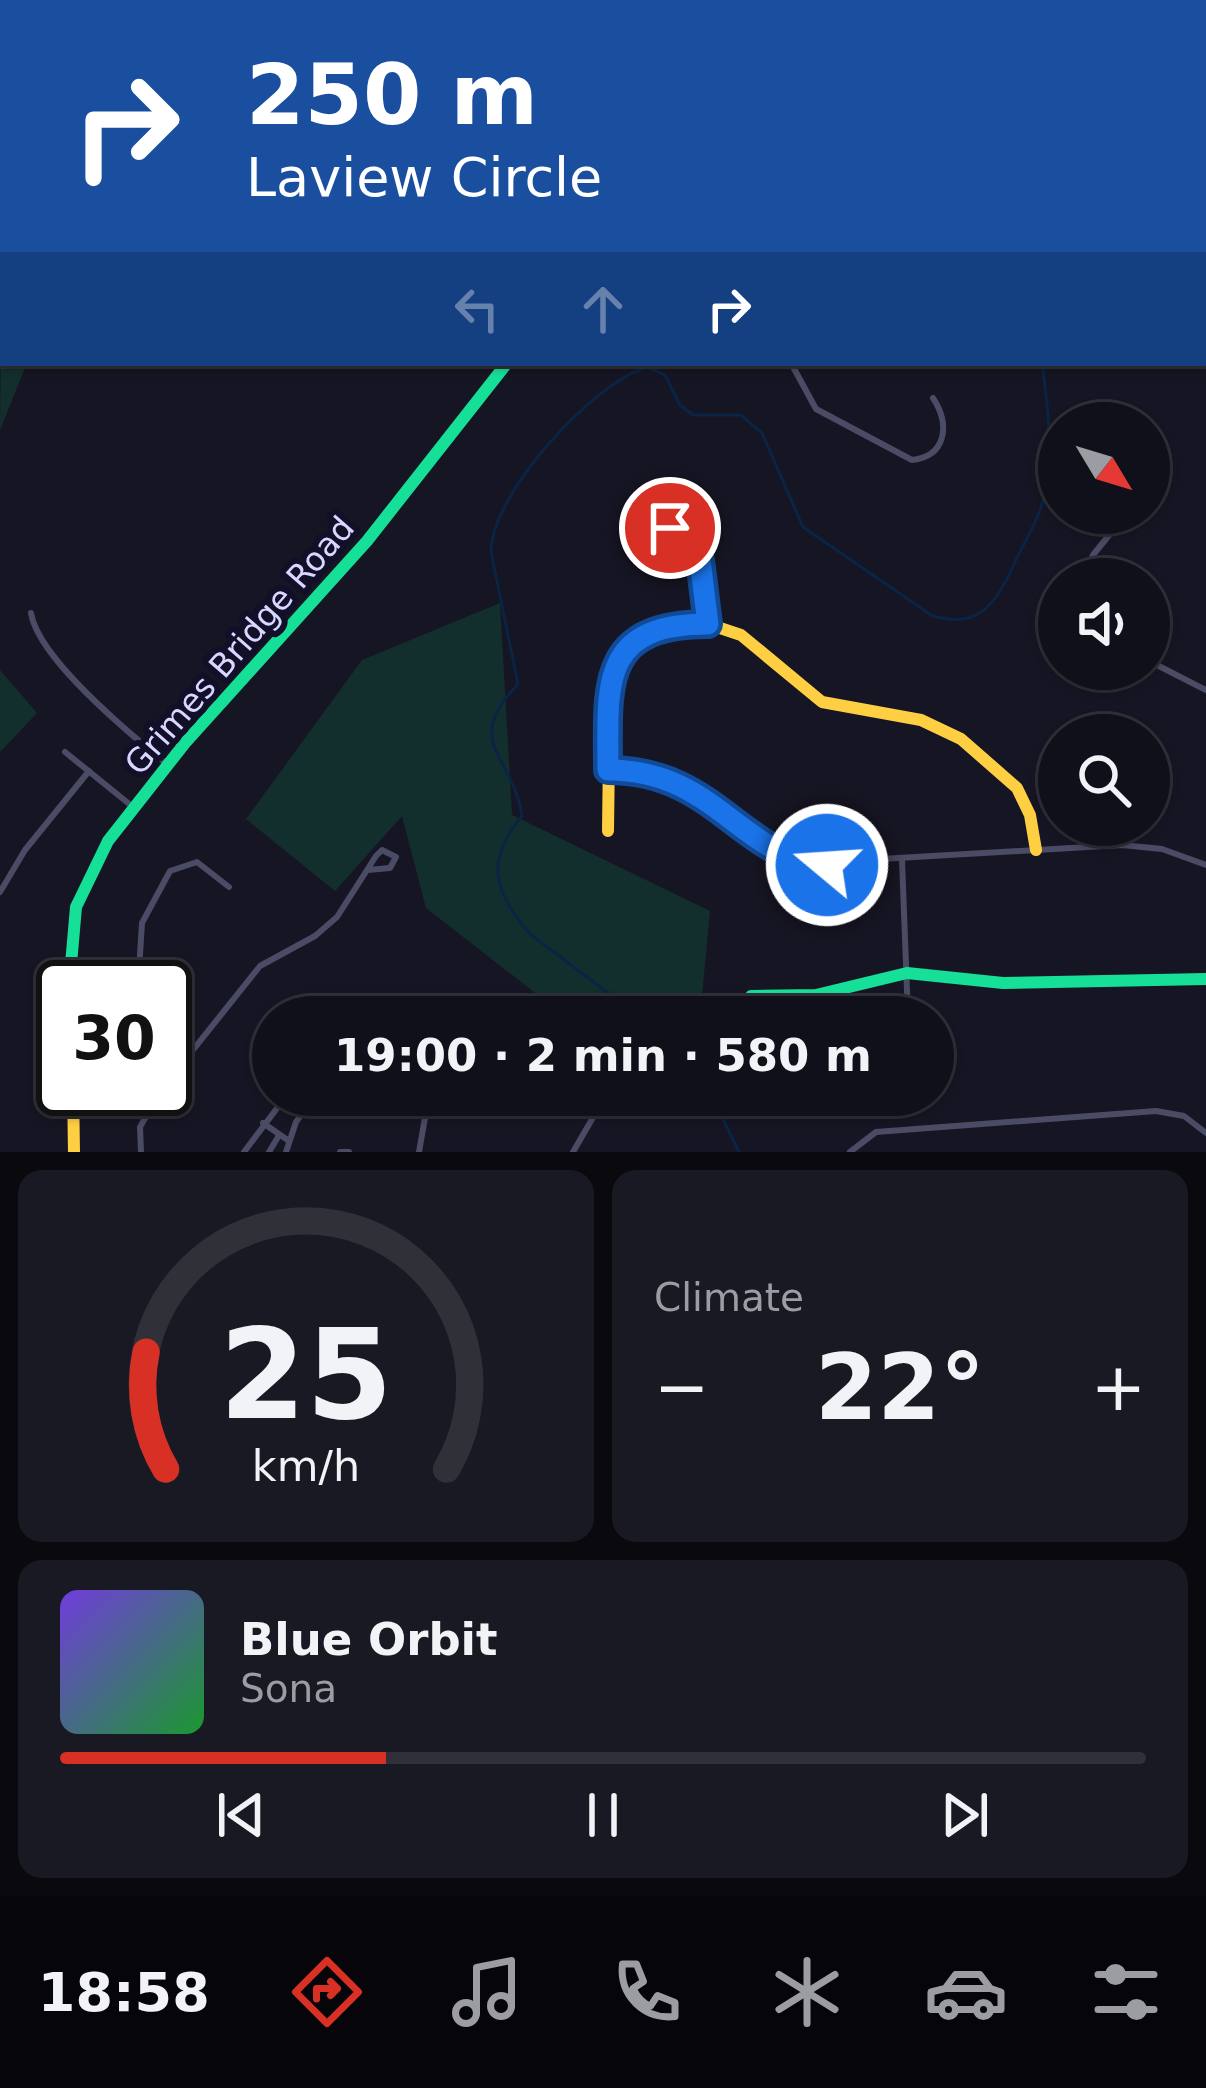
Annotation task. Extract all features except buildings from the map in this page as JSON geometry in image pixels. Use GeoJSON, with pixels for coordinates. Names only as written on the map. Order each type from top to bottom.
{"type":"FeatureCollection","features":[{"type":"Feature","properties":{"kind":"street","name":"Grimes Bridge Road"},"geometry":{"type":"LineString","coordinates":[[70,960],[72,924],[81,891],[97,857],[133,807],[368,541],[501,366]]}},
{"type":"Feature","properties":{"kind":"street"},"geometry":{"type":"LineString","coordinates":[[793,366],[816,409],[860,429],[900,457],[923,458],[937,449],[944,434],[933,398]]}},
{"type":"Feature","properties":{"kind":"street"},"geometry":{"type":"LineString","coordinates":[[923,458],[929,471]]}},
{"type":"Feature","properties":{"kind":"street"},"geometry":{"type":"LineString","coordinates":[[670,528],[700,560],[708,624]]}},
{"type":"Feature","properties":{"kind":"street"},"geometry":{"type":"LineString","coordinates":[[1092,558],[1110,534]]}},
{"type":"Feature","properties":{"kind":"street"},"geometry":{"type":"LineString","coordinates":[[31,613],[37,632],[77,679],[167,764]]}},
{"type":"Feature","properties":{"kind":"street"},"geometry":{"type":"LineString","coordinates":[[608,831],[608,685],[617,658],[643,639],[708,624],[740,635],[822,702],[921,720],[962,739],[1019,790],[1036,850]]}},
{"type":"Feature","properties":{"kind":"street"},"geometry":{"type":"LineString","coordinates":[[1170,672],[1206,691]]}},
{"type":"Feature","properties":{"kind":"street"},"geometry":{"type":"LineString","coordinates":[[65,752],[133,807]]}},
{"type":"Feature","properties":{"kind":"street"},"geometry":{"type":"LineString","coordinates":[[608,770],[648,772],[683,784],[773,848],[799,860],[827,865],[1142,845],[1206,865]]}},
{"type":"Feature","properties":{"kind":"street"},"geometry":{"type":"LineString","coordinates":[[0,892],[32,841],[89,771]]}},
{"type":"Feature","properties":{"kind":"street"},"geometry":{"type":"LineString","coordinates":[[192,1052],[260,966],[330,924],[382,850],[396,856],[390,868],[368,870]]}},
{"type":"Feature","properties":{"kind":"street"},"geometry":{"type":"LineString","coordinates":[[902,860],[908,996]]}},
{"type":"Feature","properties":{"kind":"street"},"geometry":{"type":"LineString","coordinates":[[140,960],[142,923],[170,871],[197,862],[229,886]]}},
{"type":"Feature","properties":{"kind":"street"},"geometry":{"type":"LineString","coordinates":[[784,996],[817,995],[908,973],[1004,983],[1206,979]]}},
{"type":"Feature","properties":{"kind":"street"},"geometry":{"type":"LineString","coordinates":[[850,1152],[876,1132],[1156,1111],[1184,1116],[1206,1132]]}},
{"type":"Feature","properties":{"kind":"street"},"geometry":{"type":"LineString","coordinates":[[74,1116],[74,1152]]}},
{"type":"Feature","properties":{"kind":"street"},"geometry":{"type":"LineString","coordinates":[[142,1152],[140,1127],[147,1116]]}},
{"type":"Feature","properties":{"kind":"street"},"geometry":{"type":"LineString","coordinates":[[244,1152],[269,1116]]}},
{"type":"Feature","properties":{"kind":"street"},"geometry":{"type":"LineString","coordinates":[[286,1152],[300,1116]]}},
{"type":"Feature","properties":{"kind":"street"},"geometry":{"type":"LineString","coordinates":[[419,1152],[425,1116]]}},
{"type":"Feature","properties":{"kind":"street"},"geometry":{"type":"LineString","coordinates":[[573,1152],[594,1116]]}},
{"type":"Feature","properties":{"kind":"street"},"geometry":{"type":"LineString","coordinates":[[263,1123],[290,1141]]}},
{"type":"Feature","properties":{"kind":"street"},"geometry":{"type":"LineString","coordinates":[[269,1152],[278,1137]]}},
{"type":"Feature","properties":{"kind":"green space"},"geometry":{"type":"Polygon","coordinates":[[[1,366],[26,366],[0,430],[1,366]]]}},
{"type":"Feature","properties":{"kind":"green space"},"geometry":{"type":"Polygon","coordinates":[[[500,603],[512,815],[710,911],[702,996],[539,996],[426,908],[402,816],[335,891],[246,819],[362,660],[500,603]]]}},
{"type":"Feature","properties":{"kind":"green space"},"geometry":{"type":"Polygon","coordinates":[[[0,670],[37,713],[0,752],[0,670]]]}},
{"type":"Feature","properties":{"kind":"waterway"},"geometry":{"type":"LineString","coordinates":[[612,996],[530,934],[508,904],[498,876],[502,847],[522,816],[492,736],[501,704],[518,684],[491,552],[495,528],[526,472],[600,394],[647,367],[665,375],[680,405],[693,415],[741,415],[762,433],[803,527],[931,615],[961,619],[993,601],[1042,504],[1049,451],[1042,366]]}},
{"type":"Feature","properties":{"kind":"waterway"},"geometry":{"type":"LineString","coordinates":[[721,1116],[739,1152]]}},
{"type":"Feature","properties":{"kind":"traffic: fast"},"geometry":{"type":"LineString","coordinates":[[71,960],[76,907],[108,841],[185,743],[367,541],[505,366]]}},
{"type":"Feature","properties":{"kind":"traffic: fast"},"geometry":{"type":"LineString","coordinates":[[751,996],[816,995],[907,973],[1003,983],[1206,979]]}},
{"type":"Feature","properties":{"kind":"traffic: slow"},"geometry":{"type":"LineString","coordinates":[[608,831],[610,672],[634,643],[708,624],[741,635],[822,702],[921,720],[961,739],[1017,788],[1030,815],[1036,850]]}},
{"type":"Feature","properties":{"kind":"traffic: slow"},"geometry":{"type":"LineString","coordinates":[[73,1116],[74,1152]]}},
{"type":"Feature","properties":{"kind":"route"},"geometry":{"type":"LineString","coordinates":[[670,528],[700,560],[708,624],[643,639],[617,658],[608,685],[608,770],[665,776],[704,796],[785,855],[827,865]]}}]}
